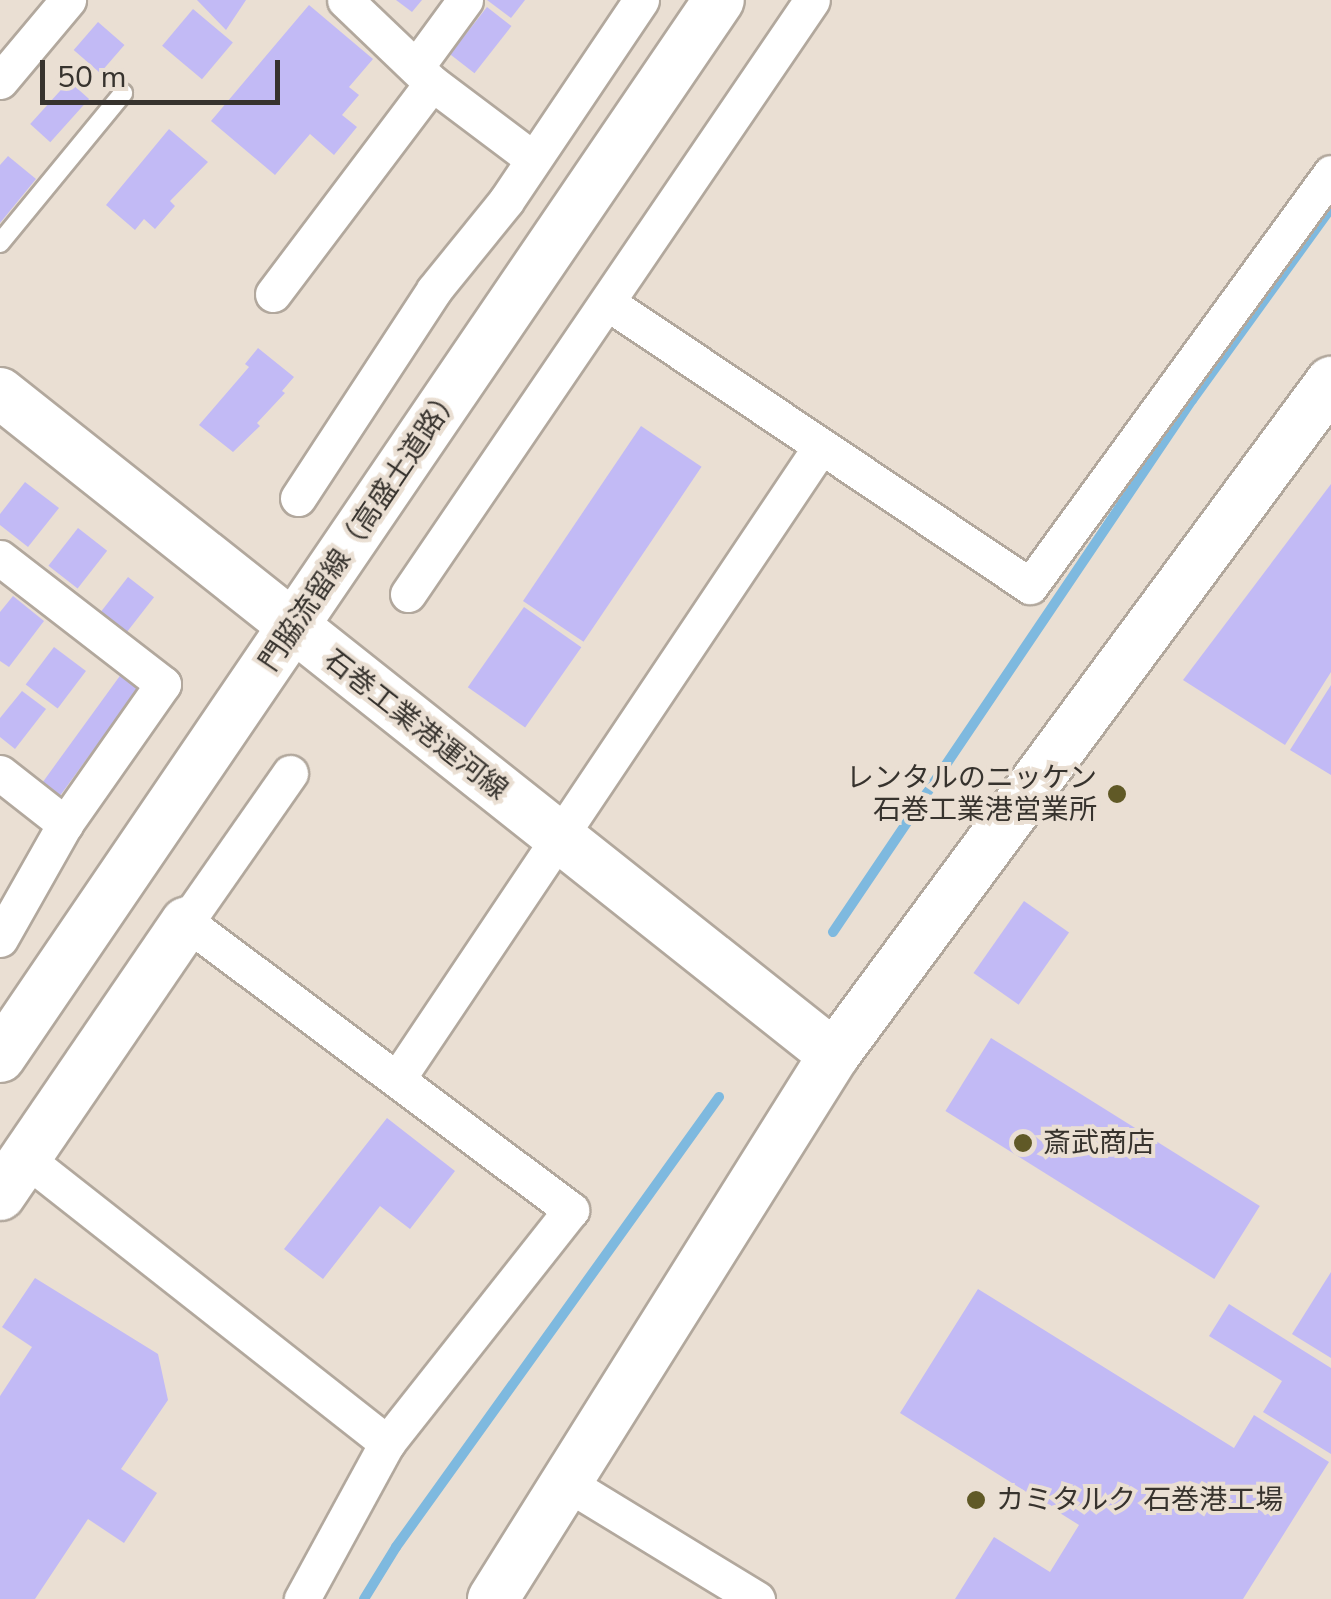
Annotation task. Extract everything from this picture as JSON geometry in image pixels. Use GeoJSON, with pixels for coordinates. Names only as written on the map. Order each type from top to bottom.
{"type":"FeatureCollection","features":[{"type":"Feature","properties":{"kind":"street"},"geometry":{"type":"LineString","coordinates":[[0,81],[68,0]]}},
{"type":"Feature","properties":{"kind":"street"},"geometry":{"type":"LineString","coordinates":[[345,0],[424,75],[533,160]]}},
{"type":"Feature","properties":{"kind":"street"},"geometry":{"type":"LineString","coordinates":[[273,294],[424,75],[465,0]]}},
{"type":"Feature","properties":{"kind":"street"},"geometry":{"type":"LineString","coordinates":[[298,498],[434,290],[506,202],[641,0]]}},
{"type":"Feature","properties":{"kind":"street","name":"門脇流留線（高盛土道路）"},"geometry":{"type":"LineString","coordinates":[[0,1057],[719,0]]}},
{"type":"Feature","properties":{"kind":"street"},"geometry":{"type":"LineString","coordinates":[[408,594],[812,0]]}},
{"type":"Feature","properties":{"kind":"street"},"geometry":{"type":"LineString","coordinates":[[608,304],[1030,586],[1331,173]]}},
{"type":"Feature","properties":{"kind":"street"},"geometry":{"type":"LineString","coordinates":[[494,1599],[834,1055],[1331,382]]}},
{"type":"Feature","properties":{"kind":"street","name":"石巻工業港運河線"},"geometry":{"type":"LineString","coordinates":[[0,393],[834,1055]]}},
{"type":"Feature","properties":{"kind":"street"},"geometry":{"type":"LineString","coordinates":[[398,1078],[819,448]]}},
{"type":"Feature","properties":{"kind":"street"},"geometry":{"type":"LineString","coordinates":[[0,558],[163,684],[65,824],[0,939]]}},
{"type":"Feature","properties":{"kind":"street"},"geometry":{"type":"LineString","coordinates":[[290,772],[12,1176],[388,1443]]}},
{"type":"Feature","properties":{"kind":"street"},"geometry":{"type":"LineString","coordinates":[[0,773],[65,824]]}},
{"type":"Feature","properties":{"kind":"street"},"geometry":{"type":"LineString","coordinates":[[186,922],[571,1210],[388,1443],[302,1599]]}},
{"type":"Feature","properties":{"kind":"street"},"geometry":{"type":"LineString","coordinates":[[565,1482],[757,1599]]}},
{"type":"Feature","properties":{"kind":"lane"},"geometry":{"type":"LineString","coordinates":[[0,242],[123,93]]}},
{"type":"Feature","properties":{"kind":"building"},"geometry":{"type":"Polygon","coordinates":[[[197,0],[246,0],[226,30],[197,0]]]}},
{"type":"Feature","properties":{"kind":"building"},"geometry":{"type":"Polygon","coordinates":[[[396,0],[422,0],[412,12],[396,0]]]}},
{"type":"Feature","properties":{"kind":"building"},"geometry":{"type":"Polygon","coordinates":[[[487,0],[525,0],[511,18],[487,0]]]}},
{"type":"Feature","properties":{"kind":"building"},"geometry":{"type":"Polygon","coordinates":[[[309,5],[373,59],[349,87],[359,95],[342,115],[357,127],[334,155],[310,134],[275,175],[211,121],[309,5]]]}},
{"type":"Feature","properties":{"kind":"building"},"geometry":{"type":"Polygon","coordinates":[[[487,7],[511,26],[474,73],[450,54],[487,7]]]}},
{"type":"Feature","properties":{"kind":"building"},"geometry":{"type":"Polygon","coordinates":[[[193,9],[233,42],[202,79],[162,46],[193,9]]]}},
{"type":"Feature","properties":{"kind":"building"},"geometry":{"type":"Polygon","coordinates":[[[98,22],[124,45],[100,73],[74,50],[98,22]]]}},
{"type":"Feature","properties":{"kind":"building"},"geometry":{"type":"Polygon","coordinates":[[[69,81],[89,99],[50,142],[30,124],[69,81]]]}},
{"type":"Feature","properties":{"kind":"building"},"geometry":{"type":"Polygon","coordinates":[[[169,129],[208,162],[170,201],[175,206],[155,229],[144,219],[135,230],[106,205],[169,129]]]}},
{"type":"Feature","properties":{"kind":"building"},"geometry":{"type":"Polygon","coordinates":[[[8,156],[36,179],[0,223],[0,165],[8,156]]]}},
{"type":"Feature","properties":{"kind":"building"},"geometry":{"type":"Polygon","coordinates":[[[258,348],[294,377],[282,391],[285,393],[257,423],[260,426],[233,452],[199,425],[249,367],[245,364],[258,348]]]}},
{"type":"Feature","properties":{"kind":"building"},"geometry":{"type":"Polygon","coordinates":[[[641,426],[702,467],[584,642],[523,601],[641,426]]]}},
{"type":"Feature","properties":{"kind":"building"},"geometry":{"type":"Polygon","coordinates":[[[25,482],[59,508],[28,547],[0,525],[0,514],[25,482]]]}},
{"type":"Feature","properties":{"kind":"building"},"geometry":{"type":"Polygon","coordinates":[[[1331,484],[1331,672],[1285,745],[1183,680],[1331,484]]]}},
{"type":"Feature","properties":{"kind":"building"},"geometry":{"type":"Polygon","coordinates":[[[78,528],[107,551],[78,589],[48,566],[78,528]]]}},
{"type":"Feature","properties":{"kind":"building"},"geometry":{"type":"Polygon","coordinates":[[[128,577],[154,597],[123,637],[97,616],[128,577]]]}},
{"type":"Feature","properties":{"kind":"building"},"geometry":{"type":"Polygon","coordinates":[[[13,596],[44,621],[9,667],[0,661],[0,612],[13,596]]]}},
{"type":"Feature","properties":{"kind":"building"},"geometry":{"type":"Polygon","coordinates":[[[524,607],[581,647],[525,727],[468,687],[524,607]]]}},
{"type":"Feature","properties":{"kind":"building"},"geometry":{"type":"Polygon","coordinates":[[[54,647],[86,671],[58,709],[26,685],[54,647]]]}},
{"type":"Feature","properties":{"kind":"building"},"geometry":{"type":"Polygon","coordinates":[[[122,673],[140,686],[59,798],[41,785],[122,673]]]}},
{"type":"Feature","properties":{"kind":"building"},"geometry":{"type":"Polygon","coordinates":[[[1331,685],[1331,775],[1290,750],[1331,685]]]}},
{"type":"Feature","properties":{"kind":"building"},"geometry":{"type":"Polygon","coordinates":[[[22,691],[46,709],[15,749],[0,737],[0,718],[22,691]]]}},
{"type":"Feature","properties":{"kind":"building"},"geometry":{"type":"Polygon","coordinates":[[[1024,901],[1069,933],[1019,1005],[974,973],[1024,901]]]}},
{"type":"Feature","properties":{"kind":"building"},"geometry":{"type":"Polygon","coordinates":[[[991,1038],[1260,1206],[1214,1279],[945,1111],[991,1038]]]}},
{"type":"Feature","properties":{"kind":"building"},"geometry":{"type":"Polygon","coordinates":[[[387,1118],[455,1171],[410,1229],[380,1206],[323,1279],[284,1249],[387,1118]]]}},
{"type":"Feature","properties":{"kind":"building"},"geometry":{"type":"Polygon","coordinates":[[[1331,1272],[1331,1358],[1292,1334],[1331,1272]]]}},
{"type":"Feature","properties":{"kind":"building"},"geometry":{"type":"Polygon","coordinates":[[[35,1278],[158,1354],[168,1400],[121,1469],[157,1493],[124,1543],[88,1519],[35,1599],[0,1599],[0,1396],[32,1347],[2,1327],[35,1278]]]}},
{"type":"Feature","properties":{"kind":"building"},"geometry":{"type":"Polygon","coordinates":[[[978,1289],[1234,1448],[1254,1415],[1329,1462],[1243,1599],[955,1599],[994,1537],[1050,1572],[1079,1525],[900,1413],[978,1289]]]}},
{"type":"Feature","properties":{"kind":"building"},"geometry":{"type":"Polygon","coordinates":[[[1229,1304],[1331,1368],[1331,1454],[1263,1412],[1282,1381],[1209,1336],[1229,1304]]]}},
{"type":"Feature","properties":{"kind":"waterway"},"geometry":{"type":"LineString","coordinates":[[833,932],[1192,400],[1331,208]]}},
{"type":"Feature","properties":{"kind":"waterway"},"geometry":{"type":"LineString","coordinates":[[364,1599],[396,1547],[719,1097]]}},
{"type":"Feature","properties":{"kind":"place","name":"レンタルのニッケン 石巻工業港営業所"},"geometry":{"type":"Point","coordinates":[1117,794]}},
{"type":"Feature","properties":{"kind":"place","name":"斎武商店"},"geometry":{"type":"Point","coordinates":[1023,1143]}},
{"type":"Feature","properties":{"kind":"place","name":"カミタルク 石巻港工場"},"geometry":{"type":"Point","coordinates":[976,1500]}}]}
